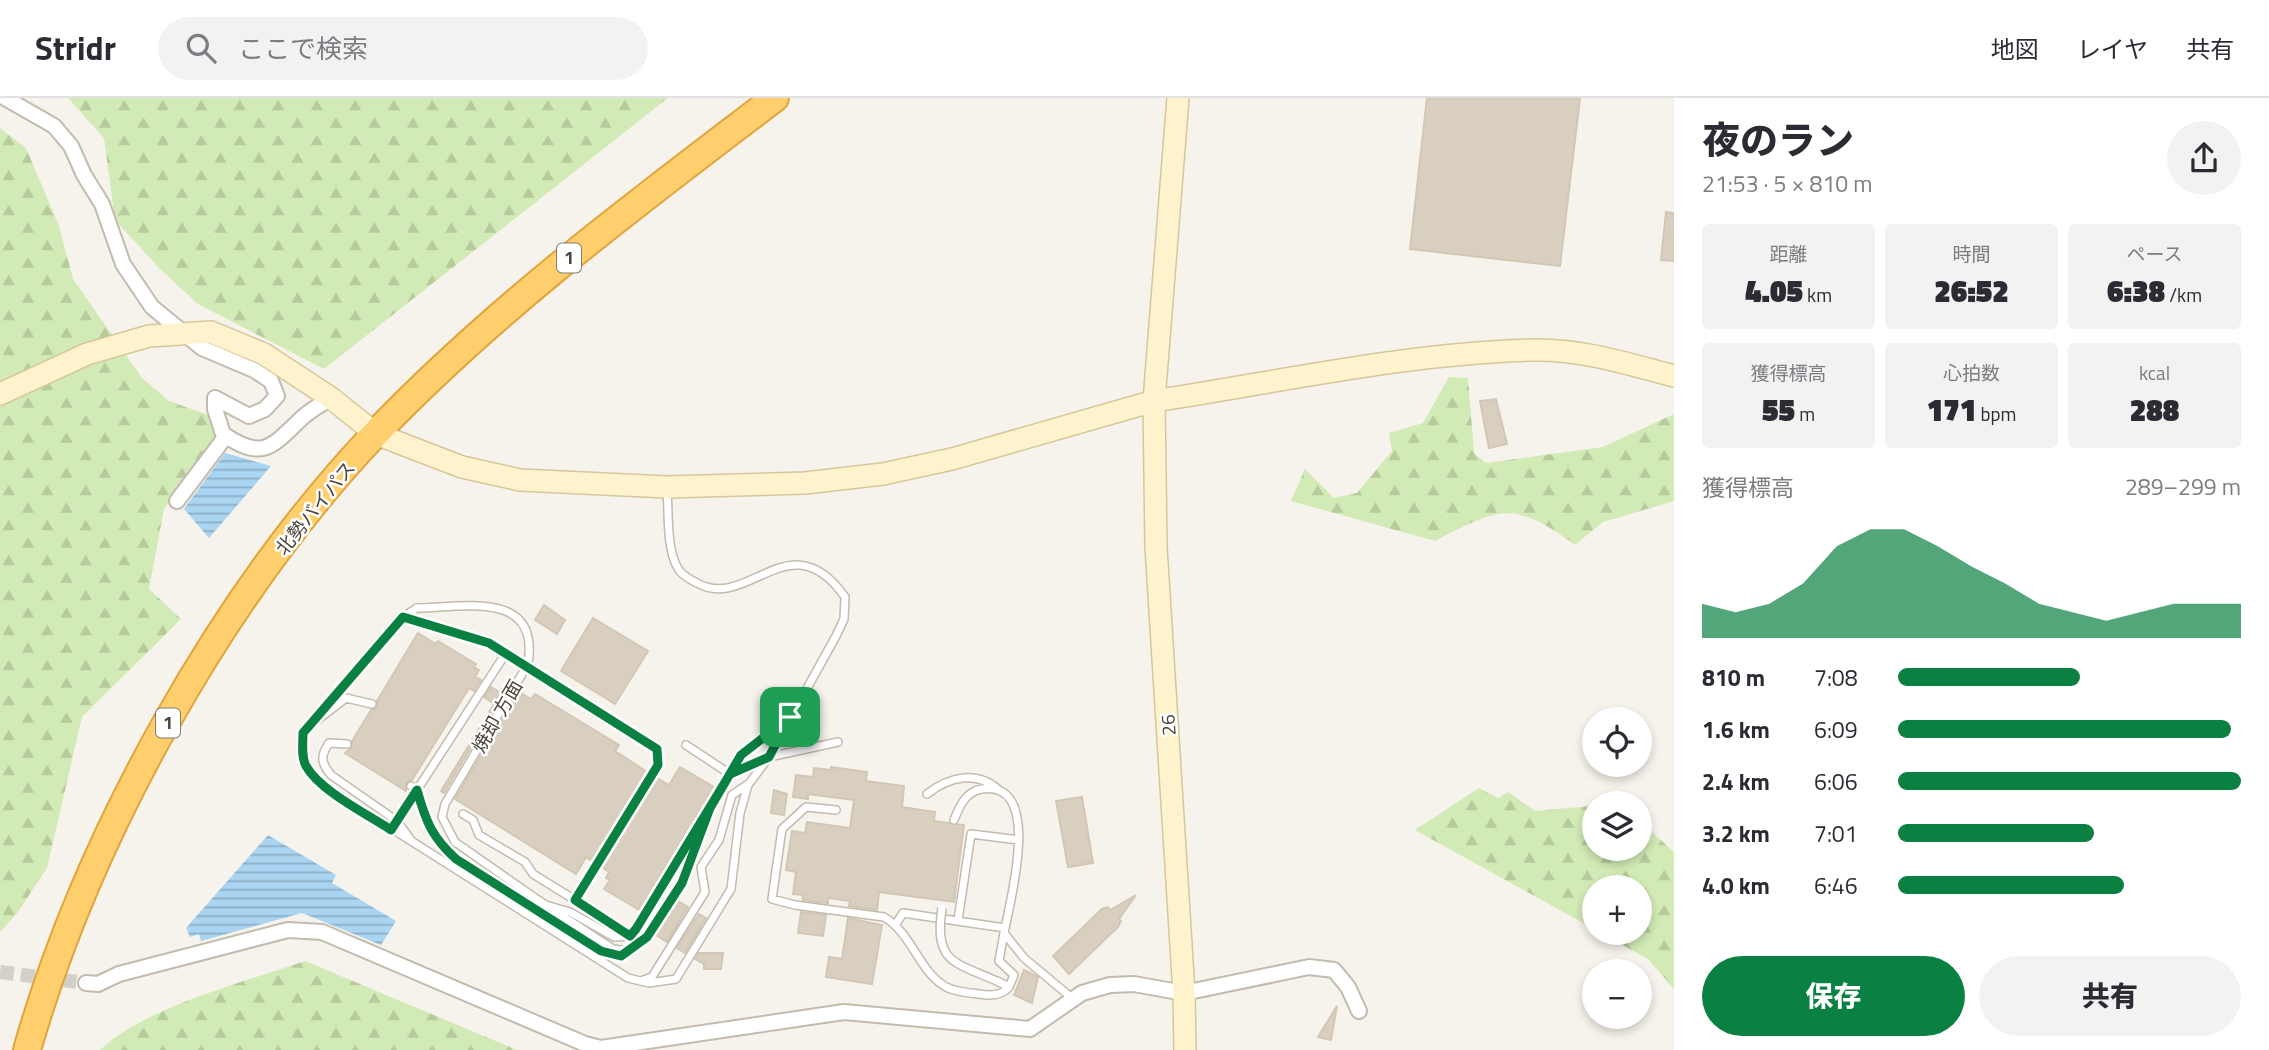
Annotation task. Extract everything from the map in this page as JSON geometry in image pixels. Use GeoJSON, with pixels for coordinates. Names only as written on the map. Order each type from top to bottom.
{"type":"FeatureCollection","features":[{"type":"Feature","properties":{"kind":"highway","name":"北勢バイパス"},"geometry":{"type":"LineString","coordinates":[[27,1050],[58,955],[93,871],[177,705],[288,538],[376,434],[453,357],[612,222],[775,98]]}},
{"type":"Feature","properties":{"kind":"street"},"geometry":{"type":"LineString","coordinates":[[5,98],[54,127],[71,146],[84,175],[102,204],[123,264],[152,307],[202,348],[254,370],[271,382],[277,396],[265,409],[249,416],[215,398],[217,415],[226,436],[242,446],[265,449],[278,442],[301,419],[331,398]]}},
{"type":"Feature","properties":{"kind":"street","name":"26"},"geometry":{"type":"LineString","coordinates":[[1178,98],[1154,401],[1156,547],[1184,993],[1185,1050]]}},
{"type":"Feature","properties":{"kind":"street"},"geometry":{"type":"LineString","coordinates":[[0,394],[87,354],[149,335],[211,332],[264,354],[331,398],[376,434],[462,467],[520,480],[667,487],[805,483],[883,474],[953,459],[1154,401],[1418,360],[1535,350],[1595,355],[1674,376]]}},
{"type":"Feature","properties":{"kind":"street"},"geometry":{"type":"LineString","coordinates":[[177,501],[226,436]]}},
{"type":"Feature","properties":{"kind":"street"},"geometry":{"type":"LineString","coordinates":[[86,983],[98,984],[119,974],[288,930],[307,929],[322,932],[585,1044],[601,1048],[844,1012],[1030,1029],[1082,993],[1110,985],[1134,984],[1184,993],[1309,967],[1334,970],[1348,987],[1359,1011]]}},
{"type":"Feature","properties":{"kind":"lane"},"geometry":{"type":"LineString","coordinates":[[372,704],[346,698],[303,733],[306,765],[321,784],[416,847],[628,978],[649,983],[676,979],[731,890],[740,813],[748,785],[769,757],[836,636],[844,619],[845,597],[824,572],[791,564],[722,589],[704,587],[689,579],[679,570],[672,546],[667,487]]}},
{"type":"Feature","properties":{"kind":"lane","name":"焼却 方面"},"geometry":{"type":"LineString","coordinates":[[313,723],[403,617],[416,608],[497,606],[513,614],[524,626],[531,645],[528,664],[445,804],[442,817],[455,842],[542,902]]}},
{"type":"Feature","properties":{"kind":"lane"},"geometry":{"type":"LineString","coordinates":[[403,617],[489,643],[657,749],[658,765],[575,900]]}},
{"type":"Feature","properties":{"kind":"lane"},"geometry":{"type":"LineString","coordinates":[[391,830],[414,788],[506,653]]}},
{"type":"Feature","properties":{"kind":"lane"},"geometry":{"type":"LineString","coordinates":[[630,936],[741,755],[790,717]]}},
{"type":"Feature","properties":{"kind":"lane"},"geometry":{"type":"LineString","coordinates":[[730,774],[769,757],[838,742]]}},
{"type":"Feature","properties":{"kind":"lane"},"geometry":{"type":"LineString","coordinates":[[347,744],[328,743],[322,754],[323,766],[331,775],[397,821],[416,847]]}},
{"type":"Feature","properties":{"kind":"lane"},"geometry":{"type":"LineString","coordinates":[[686,745],[730,774]]}},
{"type":"Feature","properties":{"kind":"lane"},"geometry":{"type":"LineString","coordinates":[[836,810],[806,807],[782,829],[772,898],[795,905],[884,917],[897,924],[944,986],[992,996],[1006,992],[1014,975],[999,961],[1019,841],[1016,807],[984,779],[965,776],[927,794]]}},
{"type":"Feature","properties":{"kind":"lane"},"geometry":{"type":"LineString","coordinates":[[640,981],[652,976],[705,892],[701,867],[719,840],[732,795],[748,785]]}},
{"type":"Feature","properties":{"kind":"lane"},"geometry":{"type":"LineString","coordinates":[[414,788],[436,841],[456,859],[601,951],[621,956],[647,937],[682,883],[710,808]]}},
{"type":"Feature","properties":{"kind":"lane"},"geometry":{"type":"LineString","coordinates":[[954,820],[958,807],[974,792],[982,789],[1003,793]]}},
{"type":"Feature","properties":{"kind":"lane"},"geometry":{"type":"LineString","coordinates":[[463,814],[473,820],[479,835],[525,862],[533,874],[630,936]]}},
{"type":"Feature","properties":{"kind":"lane"},"geometry":{"type":"LineString","coordinates":[[958,920],[971,834],[1019,841]]}},
{"type":"Feature","properties":{"kind":"lane"},"geometry":{"type":"LineString","coordinates":[[542,902],[570,912],[614,937],[630,936]]}},
{"type":"Feature","properties":{"kind":"lane"},"geometry":{"type":"LineString","coordinates":[[542,902],[613,949],[628,951]]}},
{"type":"Feature","properties":{"kind":"lane"},"geometry":{"type":"LineString","coordinates":[[942,908],[939,939],[943,949],[958,964],[1009,987]]}},
{"type":"Feature","properties":{"kind":"lane"},"geometry":{"type":"LineString","coordinates":[[897,924],[903,912],[1005,930],[1024,958],[1073,1000]]}},
{"type":"Feature","properties":{"kind":"green space"},"geometry":{"type":"Polygon","coordinates":[[[68,98],[668,98],[324,369],[198,304],[160,269],[115,220],[104,138],[68,98]]]}},
{"type":"Feature","properties":{"kind":"green space"},"geometry":{"type":"Polygon","coordinates":[[[0,128],[26,148],[59,226],[73,279],[142,378],[169,401],[211,416],[218,438],[164,509],[149,589],[181,619],[82,717],[47,868],[18,912],[0,932],[0,128]]]}},
{"type":"Feature","properties":{"kind":"green space"},"geometry":{"type":"Polygon","coordinates":[[[1449,377],[1468,378],[1474,453],[1486,463],[1603,447],[1674,414],[1674,501],[1603,522],[1575,545],[1536,520],[1520,515],[1506,513],[1491,516],[1435,541],[1291,501],[1305,469],[1334,498],[1357,493],[1392,451],[1389,433],[1423,423],[1449,377]]]}},
{"type":"Feature","properties":{"kind":"green space"},"geometry":{"type":"Polygon","coordinates":[[[1479,788],[1498,798],[1508,792],[1535,811],[1582,807],[1582,861],[1652,861],[1652,832],[1674,852],[1674,989],[1652,964],[1652,959],[1623,945],[1652,945],[1652,875],[1582,875],[1582,922],[1415,830],[1479,788]]]}},
{"type":"Feature","properties":{"kind":"green space"},"geometry":{"type":"Polygon","coordinates":[[[305,961],[517,1050],[100,1050],[119,1035],[169,1008],[305,961]]]}},
{"type":"Feature","properties":{"kind":"water"},"geometry":{"type":"Polygon","coordinates":[[[225,453],[271,466],[209,538],[184,509],[225,453]]]}},
{"type":"Feature","properties":{"kind":"water"},"geometry":{"type":"Polygon","coordinates":[[[268,835],[336,875],[332,883],[396,921],[381,945],[302,913],[201,941],[199,934],[190,937],[186,928],[268,835]]]}},
{"type":"Feature","properties":{"kind":"building"},"geometry":{"type":"Polygon","coordinates":[[[1427,98],[1580,98],[1560,266],[1410,249],[1427,98]]]}},
{"type":"Feature","properties":{"kind":"building"},"geometry":{"type":"Polygon","coordinates":[[[1666,212],[1674,213],[1674,261],[1661,260],[1666,212]]]}},
{"type":"Feature","properties":{"kind":"building"},"geometry":{"type":"Polygon","coordinates":[[[1496,399],[1507,444],[1489,448],[1480,401],[1496,399]]]}},
{"type":"Feature","properties":{"kind":"building"},"geometry":{"type":"Polygon","coordinates":[[[544,605],[565,620],[557,634],[535,620],[544,605]]]}},
{"type":"Feature","properties":{"kind":"building"},"geometry":{"type":"Polygon","coordinates":[[[593,618],[648,651],[615,704],[561,671],[593,618]]]}},
{"type":"Feature","properties":{"kind":"building"},"geometry":{"type":"Polygon","coordinates":[[[418,633],[436,644],[438,641],[476,664],[474,667],[479,670],[475,677],[481,680],[474,691],[469,688],[412,780],[406,783],[406,791],[345,753],[352,747],[352,741],[371,710],[377,708],[377,701],[418,633]]]}},
{"type":"Feature","properties":{"kind":"building"},"geometry":{"type":"Polygon","coordinates":[[[506,684],[508,685],[444,793],[441,791],[494,704],[484,697],[491,687],[501,693],[506,684]]]}},
{"type":"Feature","properties":{"kind":"building"},"geometry":{"type":"Polygon","coordinates":[[[519,692],[531,699],[535,694],[619,745],[615,751],[647,772],[592,861],[586,857],[576,874],[455,799],[519,692]]]}},
{"type":"Feature","properties":{"kind":"building"},"geometry":{"type":"Polygon","coordinates":[[[680,767],[714,787],[639,910],[604,889],[610,880],[606,878],[609,872],[602,867],[657,778],[669,785],[680,767]]]}},
{"type":"Feature","properties":{"kind":"building"},"geometry":{"type":"Polygon","coordinates":[[[831,767],[867,772],[866,781],[904,786],[902,807],[935,812],[934,821],[964,825],[954,902],[879,892],[877,910],[849,906],[850,901],[828,898],[828,903],[803,900],[803,895],[793,894],[796,872],[786,870],[792,831],[805,833],[807,822],[850,828],[854,800],[808,794],[808,799],[793,797],[796,775],[813,777],[814,768],[831,770],[831,767]]]}},
{"type":"Feature","properties":{"kind":"building"},"geometry":{"type":"Polygon","coordinates":[[[774,790],[787,794],[784,815],[771,813],[774,790]]]}},
{"type":"Feature","properties":{"kind":"building"},"geometry":{"type":"Polygon","coordinates":[[[1082,797],[1093,863],[1068,867],[1056,801],[1082,797]]]}},
{"type":"Feature","properties":{"kind":"building"},"geometry":{"type":"Polygon","coordinates":[[[1136,895],[1119,919],[1121,921],[1118,927],[1069,974],[1053,956],[1102,909],[1108,907],[1110,910],[1136,895]]]}},
{"type":"Feature","properties":{"kind":"building"},"geometry":{"type":"Polygon","coordinates":[[[678,901],[688,907],[667,942],[656,935],[678,901]]]}},
{"type":"Feature","properties":{"kind":"building"},"geometry":{"type":"Polygon","coordinates":[[[801,912],[826,915],[823,936],[798,933],[801,912]]]}},
{"type":"Feature","properties":{"kind":"building"},"geometry":{"type":"Polygon","coordinates":[[[699,914],[706,918],[685,953],[677,948],[699,914]]]}},
{"type":"Feature","properties":{"kind":"building"},"geometry":{"type":"Polygon","coordinates":[[[848,918],[882,925],[872,984],[826,977],[829,957],[842,959],[848,918]]]}},
{"type":"Feature","properties":{"kind":"building"},"geometry":{"type":"Polygon","coordinates":[[[699,953],[723,953],[721,969],[704,969],[704,964],[695,959],[699,953]]]}},
{"type":"Feature","properties":{"kind":"building"},"geometry":{"type":"Polygon","coordinates":[[[1024,970],[1038,977],[1032,1003],[1014,995],[1024,970]]]}},
{"type":"Feature","properties":{"kind":"building"},"geometry":{"type":"Polygon","coordinates":[[[1337,1006],[1331,1040],[1318,1037],[1337,1006]]]}},
{"type":"Feature","properties":{"kind":"tunnel"},"geometry":{"type":"LineString","coordinates":[[0,972],[86,983]]}},
{"type":"Feature","properties":{"kind":"route"},"geometry":{"type":"LineString","coordinates":[[790,717],[741,755],[710,808],[682,883],[647,937],[621,956],[601,951],[456,859],[436,841],[417,790],[391,830],[321,784],[306,765],[302,750],[303,733],[403,617],[489,643],[657,749],[658,765],[575,900],[630,936],[636,929],[710,808],[730,774],[769,757],[790,717]]}}]}
